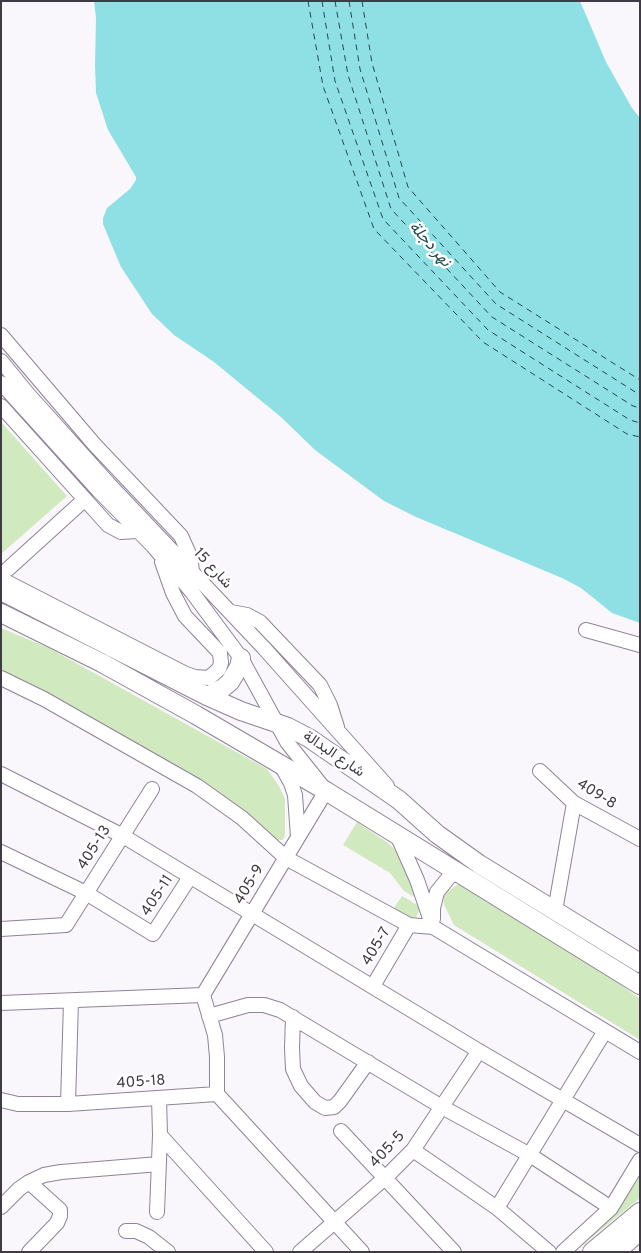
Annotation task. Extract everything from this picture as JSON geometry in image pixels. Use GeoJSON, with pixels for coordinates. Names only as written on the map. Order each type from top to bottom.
{"type":"FeatureCollection","features":[{"type":"Feature","properties":{"kind":"main road","name":"شارع البدالة"},"geometry":{"type":"LineString","coordinates":[[1,591],[207,696],[241,711],[288,727],[309,738],[399,800],[458,849],[555,912],[640,963]]}},
{"type":"Feature","properties":{"kind":"main road"},"geometry":{"type":"LineString","coordinates":[[1,613],[149,688],[326,791],[640,985]]}},
{"type":"Feature","properties":{"kind":"main road"},"geometry":{"type":"LineString","coordinates":[[207,696],[230,682],[239,667],[241,658]]}},
{"type":"Feature","properties":{"kind":"main road"},"geometry":{"type":"LineString","coordinates":[[592,1252],[640,1212]]}},
{"type":"Feature","properties":{"kind":"main road"},"geometry":{"type":"LineString","coordinates":[[616,1252],[640,1231]]}},
{"type":"Feature","properties":{"kind":"street"},"geometry":{"type":"LineString","coordinates":[[1,335],[94,444],[181,536],[190,556],[187,576]]}},
{"type":"Feature","properties":{"kind":"street","name":"شارع 15"},"geometry":{"type":"LineString","coordinates":[[1,361],[103,487]]}},
{"type":"Feature","properties":{"kind":"street","name":"شارع 15"},"geometry":{"type":"LineString","coordinates":[[1,383],[139,524],[187,576],[241,658],[276,724],[299,759],[326,791]]}},
{"type":"Feature","properties":{"kind":"street"},"geometry":{"type":"LineString","coordinates":[[1,406],[84,500],[112,528],[127,533],[139,524],[153,507]]}},
{"type":"Feature","properties":{"kind":"street"},"geometry":{"type":"LineString","coordinates":[[84,500],[4,574],[186,674],[209,678],[219,669],[221,663],[220,653],[185,616],[173,594],[164,565],[153,546]]}},
{"type":"Feature","properties":{"kind":"street","name":"شارع 15"},"geometry":{"type":"LineString","coordinates":[[139,524],[153,546],[231,612],[399,800]]}},
{"type":"Feature","properties":{"kind":"street"},"geometry":{"type":"LineString","coordinates":[[231,612],[247,615],[260,622],[320,686],[330,705],[338,731]]}},
{"type":"Feature","properties":{"kind":"street"},"geometry":{"type":"LineString","coordinates":[[586,630],[640,645]]}},
{"type":"Feature","properties":{"kind":"street"},"geometry":{"type":"LineString","coordinates":[[1,678],[44,699],[197,786],[242,818],[286,858],[410,925],[433,927],[640,1052]]}},
{"type":"Feature","properties":{"kind":"street"},"geometry":{"type":"LineString","coordinates":[[281,765],[295,795],[298,838]]}},
{"type":"Feature","properties":{"kind":"street","name":"409-8"},"geometry":{"type":"LineString","coordinates":[[540,771],[574,803],[640,839]]}},
{"type":"Feature","properties":{"kind":"street"},"geometry":{"type":"LineString","coordinates":[[1,774],[122,836],[479,1051],[640,1144]]}},
{"type":"Feature","properties":{"kind":"street","name":"405-13"},"geometry":{"type":"LineString","coordinates":[[1,929],[66,925],[152,789]]}},
{"type":"Feature","properties":{"kind":"street","name":"405-9"},"geometry":{"type":"LineString","coordinates":[[203,996],[326,791]]}},
{"type":"Feature","properties":{"kind":"street"},"geometry":{"type":"LineString","coordinates":[[555,912],[574,803]]}},
{"type":"Feature","properties":{"kind":"street"},"geometry":{"type":"LineString","coordinates":[[398,837],[417,880],[433,927]]}},
{"type":"Feature","properties":{"kind":"street"},"geometry":{"type":"LineString","coordinates":[[1,852],[86,893]]}},
{"type":"Feature","properties":{"kind":"street"},"geometry":{"type":"LineString","coordinates":[[433,927],[433,908],[438,892],[450,876],[460,873]]}},
{"type":"Feature","properties":{"kind":"street","name":"405-11"},"geometry":{"type":"LineString","coordinates":[[86,893],[153,934],[190,877]]}},
{"type":"Feature","properties":{"kind":"street","name":"405-7"},"geometry":{"type":"LineString","coordinates":[[373,986],[410,925]]}},
{"type":"Feature","properties":{"kind":"street"},"geometry":{"type":"LineString","coordinates":[[1,1003],[203,996],[215,1035],[217,1094],[362,1252]]}},
{"type":"Feature","properties":{"kind":"street"},"geometry":{"type":"LineString","coordinates":[[68,1104],[71,1001]]}},
{"type":"Feature","properties":{"kind":"street"},"geometry":{"type":"LineString","coordinates":[[209,1016],[248,1005],[264,1005],[280,1010],[442,1107],[530,1155],[611,1208]]}},
{"type":"Feature","properties":{"kind":"street"},"geometry":{"type":"LineString","coordinates":[[293,1017],[292,1048],[294,1069],[301,1086],[315,1102],[325,1108],[334,1107],[368,1062]]}},
{"type":"Feature","properties":{"kind":"street"},"geometry":{"type":"LineString","coordinates":[[497,1208],[605,1031]]}},
{"type":"Feature","properties":{"kind":"street","name":"405-5"},"geometry":{"type":"LineString","coordinates":[[300,1252],[385,1178],[413,1150],[479,1051]]}},
{"type":"Feature","properties":{"kind":"street","name":"405-18"},"geometry":{"type":"LineString","coordinates":[[1,1100],[18,1104],[68,1104],[217,1094]]}},
{"type":"Feature","properties":{"kind":"street"},"geometry":{"type":"LineString","coordinates":[[157,1212],[160,1135],[158,1098]]}},
{"type":"Feature","properties":{"kind":"street"},"geometry":{"type":"LineString","coordinates":[[341,1131],[454,1252]]}},
{"type":"Feature","properties":{"kind":"street"},"geometry":{"type":"LineString","coordinates":[[160,1135],[266,1252]]}},
{"type":"Feature","properties":{"kind":"street"},"geometry":{"type":"LineString","coordinates":[[413,1150],[497,1208],[549,1252]]}},
{"type":"Feature","properties":{"kind":"street"},"geometry":{"type":"LineString","coordinates":[[563,1252],[611,1208],[640,1160]]}},
{"type":"Feature","properties":{"kind":"street"},"geometry":{"type":"LineString","coordinates":[[1,1207],[19,1189],[44,1175],[159,1164]]}},
{"type":"Feature","properties":{"kind":"street"},"geometry":{"type":"LineString","coordinates":[[29,1182],[60,1210],[57,1223],[29,1252]]}},
{"type":"Feature","properties":{"kind":"street"},"geometry":{"type":"LineString","coordinates":[[126,1231],[136,1232],[149,1237],[168,1252]]}},
{"type":"Feature","properties":{"kind":"green space"},"geometry":{"type":"Polygon","coordinates":[[[1,422],[67,496],[1,554],[1,422]]]}},
{"type":"Feature","properties":{"kind":"green space"},"geometry":{"type":"Polygon","coordinates":[[[1,628],[49,648],[267,769],[279,786],[285,799],[285,834],[283,840],[277,840],[49,694],[1,670],[1,628]]]}},
{"type":"Feature","properties":{"kind":"green space"},"geometry":{"type":"Polygon","coordinates":[[[357,822],[388,843],[401,855],[416,898],[404,891],[390,873],[343,845],[357,822]]]}},
{"type":"Feature","properties":{"kind":"green space"},"geometry":{"type":"Polygon","coordinates":[[[460,883],[597,967],[640,999],[640,1040],[454,925],[444,905],[444,896],[460,883]]]}},
{"type":"Feature","properties":{"kind":"green space"},"geometry":{"type":"Polygon","coordinates":[[[402,896],[421,907],[416,917],[407,919],[392,911],[402,896]]]}},
{"type":"Feature","properties":{"kind":"green space"},"geometry":{"type":"Polygon","coordinates":[[[640,1169],[640,1198],[574,1252],[572,1247],[640,1169]]]}},
{"type":"Feature","properties":{"kind":"water","name":"نهر دجلة"},"geometry":{"type":"Polygon","coordinates":[[[94,1],[580,1],[606,62],[632,108],[640,118],[640,623],[612,613],[581,588],[562,578],[416,517],[384,501],[315,450],[282,418],[214,362],[174,335],[152,314],[121,267],[103,224],[107,208],[130,189],[136,177],[108,130],[96,93],[96,18],[94,1]]]}},
{"type":"Feature","properties":{"kind":"ferry route"},"geometry":{"type":"LineString","coordinates":[[308,1],[323,86],[374,229],[483,342],[627,434],[640,437]]}},
{"type":"Feature","properties":{"kind":"ferry route"},"geometry":{"type":"LineString","coordinates":[[322,1],[335,81],[383,219],[488,330],[630,420],[640,423]]}},
{"type":"Feature","properties":{"kind":"ferry route"},"geometry":{"type":"LineString","coordinates":[[335,1],[348,75],[391,209],[492,317],[633,406],[640,408]]}},
{"type":"Feature","properties":{"kind":"ferry route"},"geometry":{"type":"LineString","coordinates":[[349,1],[360,69],[399,198],[496,304],[640,395]]}},
{"type":"Feature","properties":{"kind":"ferry route"},"geometry":{"type":"LineString","coordinates":[[362,1],[372,63],[408,187],[500,292],[640,380]]}}]}
